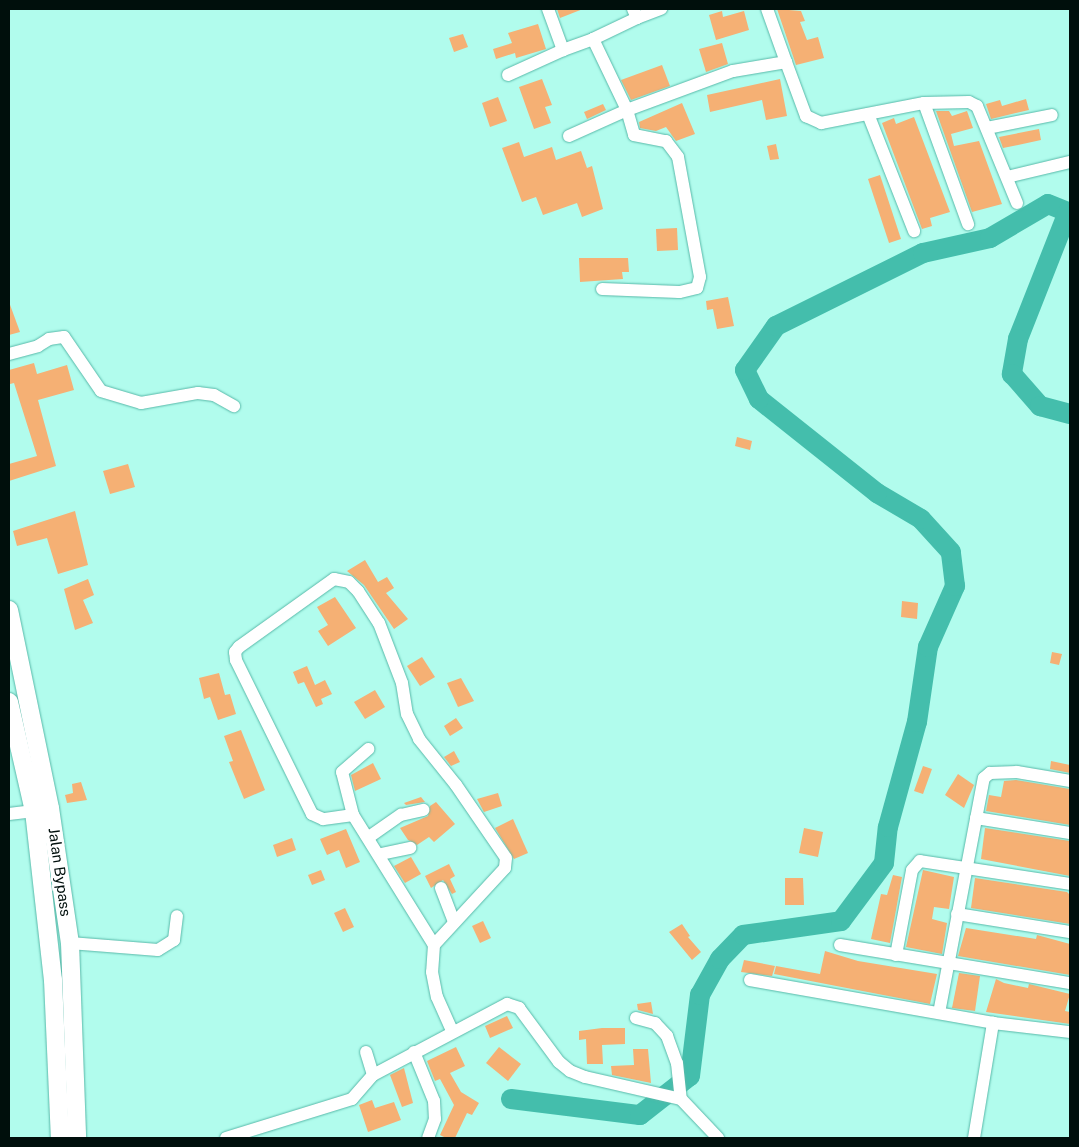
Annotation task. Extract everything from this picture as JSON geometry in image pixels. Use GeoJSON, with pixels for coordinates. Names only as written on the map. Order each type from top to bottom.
{"type":"FeatureCollection","features":[{"type":"Feature","properties":{"kind":"highway","name":"Jalan Bypass"},"geometry":{"type":"LineString","coordinates":[[9,610],[50,808],[70,943],[77,1138]]}},
{"type":"Feature","properties":{"kind":"highway","name":"Jalan Bypass"},"geometry":{"type":"LineString","coordinates":[[9,704],[34,811],[53,980],[60,1138]]}},
{"type":"Feature","properties":{"kind":"street"},"geometry":{"type":"LineString","coordinates":[[548,9],[563,50]]}},
{"type":"Feature","properties":{"kind":"street"},"geometry":{"type":"LineString","coordinates":[[508,75],[563,50],[593,39],[635,14],[661,9]]}},
{"type":"Feature","properties":{"kind":"street"},"geometry":{"type":"LineString","coordinates":[[767,9],[806,116],[812,121],[821,123],[924,103],[969,102],[977,106],[988,128],[1017,203]]}},
{"type":"Feature","properties":{"kind":"street"},"geometry":{"type":"LineString","coordinates":[[593,39],[628,110],[634,135],[666,141],[675,150],[699,284],[692,291],[679,292],[602,289]]}},
{"type":"Feature","properties":{"kind":"street"},"geometry":{"type":"LineString","coordinates":[[569,136],[628,110],[734,71],[786,62]]}},
{"type":"Feature","properties":{"kind":"street"},"geometry":{"type":"LineString","coordinates":[[924,103],[968,224]]}},
{"type":"Feature","properties":{"kind":"street"},"geometry":{"type":"LineString","coordinates":[[868,114],[914,231]]}},
{"type":"Feature","properties":{"kind":"street"},"geometry":{"type":"LineString","coordinates":[[988,128],[1052,115]]}},
{"type":"Feature","properties":{"kind":"street"},"geometry":{"type":"LineString","coordinates":[[1007,177],[1070,162]]}},
{"type":"Feature","properties":{"kind":"street"},"geometry":{"type":"LineString","coordinates":[[9,354],[38,346],[49,339],[64,337],[101,391],[141,403],[198,393],[214,395],[234,406]]}},
{"type":"Feature","properties":{"kind":"street"},"geometry":{"type":"LineString","coordinates":[[354,815],[322,819],[312,814],[235,656],[240,647],[334,579],[349,582],[358,591],[379,623],[402,683],[407,714],[419,738],[456,785],[506,858],[505,868],[434,945]]}},
{"type":"Feature","properties":{"kind":"street"},"geometry":{"type":"LineString","coordinates":[[368,749],[342,772],[354,815],[381,854],[434,945],[432,972],[437,997],[452,1031]]}},
{"type":"Feature","properties":{"kind":"street"},"geometry":{"type":"LineString","coordinates":[[939,1013],[982,783],[990,773],[1017,772],[1070,781]]}},
{"type":"Feature","properties":{"kind":"street"},"geometry":{"type":"LineString","coordinates":[[369,837],[401,815],[423,810]]}},
{"type":"Feature","properties":{"kind":"street"},"geometry":{"type":"LineString","coordinates":[[9,814],[34,811]]}},
{"type":"Feature","properties":{"kind":"street"},"geometry":{"type":"LineString","coordinates":[[976,818],[1070,832]]}},
{"type":"Feature","properties":{"kind":"street"},"geometry":{"type":"LineString","coordinates":[[381,854],[410,848]]}},
{"type":"Feature","properties":{"kind":"street"},"geometry":{"type":"LineString","coordinates":[[896,955],[914,864],[927,860],[965,868],[1070,884]]}},
{"type":"Feature","properties":{"kind":"street"},"geometry":{"type":"LineString","coordinates":[[441,888],[454,922]]}},
{"type":"Feature","properties":{"kind":"street"},"geometry":{"type":"LineString","coordinates":[[957,914],[1070,932]]}},
{"type":"Feature","properties":{"kind":"street"},"geometry":{"type":"LineString","coordinates":[[70,943],[158,950],[174,940],[176,916]]}},
{"type":"Feature","properties":{"kind":"street"},"geometry":{"type":"LineString","coordinates":[[840,945],[1070,983]]}},
{"type":"Feature","properties":{"kind":"street"},"geometry":{"type":"LineString","coordinates":[[750,980],[993,1022],[1070,1032]]}},
{"type":"Feature","properties":{"kind":"street"},"geometry":{"type":"LineString","coordinates":[[226,1138],[352,1099],[373,1075],[500,1005],[513,1005],[519,1008],[559,1062],[570,1071],[585,1077],[649,1091],[678,1095],[718,1138]]}},
{"type":"Feature","properties":{"kind":"street"},"geometry":{"type":"LineString","coordinates":[[636,1018],[655,1023],[667,1036],[677,1063],[678,1095]]}},
{"type":"Feature","properties":{"kind":"street"},"geometry":{"type":"LineString","coordinates":[[974,1138],[993,1022]]}},
{"type":"Feature","properties":{"kind":"street"},"geometry":{"type":"LineString","coordinates":[[366,1052],[373,1075]]}},
{"type":"Feature","properties":{"kind":"street"},"geometry":{"type":"LineString","coordinates":[[414,1052],[434,1101],[435,1119],[428,1138]]}},
{"type":"Feature","properties":{"kind":"building"},"geometry":{"type":"Polygon","coordinates":[[[557,9],[583,9],[560,18],[557,9]]]}},
{"type":"Feature","properties":{"kind":"building"},"geometry":{"type":"Polygon","coordinates":[[[777,9],[801,11],[805,21],[800,22],[807,40],[818,37],[824,58],[796,65],[777,9]]]}},
{"type":"Feature","properties":{"kind":"building"},"geometry":{"type":"Polygon","coordinates":[[[722,11],[723,17],[744,11],[749,30],[716,40],[709,15],[722,11]]]}},
{"type":"Feature","properties":{"kind":"building"},"geometry":{"type":"Polygon","coordinates":[[[538,24],[546,49],[516,58],[515,53],[496,59],[493,49],[512,43],[508,33],[538,24]]]}},
{"type":"Feature","properties":{"kind":"building"},"geometry":{"type":"Polygon","coordinates":[[[463,34],[468,47],[454,52],[449,38],[463,34]]]}},
{"type":"Feature","properties":{"kind":"building"},"geometry":{"type":"Polygon","coordinates":[[[722,43],[728,64],[706,72],[699,49],[722,43]]]}},
{"type":"Feature","properties":{"kind":"building"},"geometry":{"type":"Polygon","coordinates":[[[662,65],[670,86],[631,100],[621,80],[662,65]]]}},
{"type":"Feature","properties":{"kind":"building"},"geometry":{"type":"Polygon","coordinates":[[[542,79],[552,105],[545,107],[551,123],[534,129],[519,87],[542,79]]]}},
{"type":"Feature","properties":{"kind":"building"},"geometry":{"type":"Polygon","coordinates":[[[780,79],[787,116],[766,120],[762,100],[710,112],[707,95],[780,79]]]}},
{"type":"Feature","properties":{"kind":"building"},"geometry":{"type":"Polygon","coordinates":[[[498,97],[507,121],[490,127],[482,103],[498,97]]]}},
{"type":"Feature","properties":{"kind":"building"},"geometry":{"type":"Polygon","coordinates":[[[1026,99],[1029,110],[991,119],[986,104],[1000,100],[1002,106],[1026,99]]]}},
{"type":"Feature","properties":{"kind":"building"},"geometry":{"type":"Polygon","coordinates":[[[682,103],[695,134],[676,141],[666,127],[656,131],[640,128],[639,122],[682,103]]]}},
{"type":"Feature","properties":{"kind":"building"},"geometry":{"type":"Polygon","coordinates":[[[603,104],[606,110],[587,119],[584,112],[603,104]]]}},
{"type":"Feature","properties":{"kind":"building"},"geometry":{"type":"Polygon","coordinates":[[[936,111],[949,111],[952,116],[967,111],[973,128],[951,134],[954,146],[979,141],[1002,204],[972,212],[936,111]]]}},
{"type":"Feature","properties":{"kind":"building"},"geometry":{"type":"Polygon","coordinates":[[[914,117],[950,212],[930,218],[932,226],[922,229],[882,123],[894,118],[896,124],[914,117]]]}},
{"type":"Feature","properties":{"kind":"building"},"geometry":{"type":"Polygon","coordinates":[[[1039,129],[1041,140],[1003,148],[999,137],[1039,129]]]}},
{"type":"Feature","properties":{"kind":"building"},"geometry":{"type":"Polygon","coordinates":[[[519,142],[524,157],[552,147],[556,160],[581,151],[587,168],[592,166],[603,209],[582,217],[577,203],[543,215],[536,197],[522,202],[502,148],[519,142]]]}},
{"type":"Feature","properties":{"kind":"building"},"geometry":{"type":"Polygon","coordinates":[[[776,144],[779,159],[770,160],[767,146],[776,144]]]}},
{"type":"Feature","properties":{"kind":"building"},"geometry":{"type":"Polygon","coordinates":[[[880,175],[901,239],[889,243],[868,179],[880,175]]]}},
{"type":"Feature","properties":{"kind":"building"},"geometry":{"type":"Polygon","coordinates":[[[677,228],[678,250],[657,251],[656,229],[677,228]]]}},
{"type":"Feature","properties":{"kind":"building"},"geometry":{"type":"Polygon","coordinates":[[[579,258],[628,258],[629,272],[622,272],[623,279],[580,282],[579,258]]]}},
{"type":"Feature","properties":{"kind":"building"},"geometry":{"type":"Polygon","coordinates":[[[728,297],[734,326],[717,329],[713,309],[707,310],[706,301],[728,297]]]}},
{"type":"Feature","properties":{"kind":"building"},"geometry":{"type":"Polygon","coordinates":[[[9,302],[20,332],[9,335],[9,302]]]}},
{"type":"Feature","properties":{"kind":"building"},"geometry":{"type":"Polygon","coordinates":[[[34,363],[37,374],[67,365],[74,390],[38,400],[56,466],[9,481],[9,464],[37,456],[14,383],[10,384],[9,370],[34,363]]]}},
{"type":"Feature","properties":{"kind":"building"},"geometry":{"type":"Polygon","coordinates":[[[737,437],[752,441],[750,450],[735,446],[737,437]]]}},
{"type":"Feature","properties":{"kind":"building"},"geometry":{"type":"Polygon","coordinates":[[[128,464],[135,487],[110,494],[103,471],[128,464]]]}},
{"type":"Feature","properties":{"kind":"building"},"geometry":{"type":"Polygon","coordinates":[[[75,511],[88,565],[58,574],[47,538],[17,546],[13,531],[75,511]]]}},
{"type":"Feature","properties":{"kind":"building"},"geometry":{"type":"Polygon","coordinates":[[[365,560],[378,582],[387,577],[394,588],[386,593],[408,619],[394,629],[364,585],[347,571],[365,560]]]}},
{"type":"Feature","properties":{"kind":"building"},"geometry":{"type":"Polygon","coordinates":[[[88,579],[94,595],[83,600],[93,623],[75,630],[64,589],[88,579]]]}},
{"type":"Feature","properties":{"kind":"building"},"geometry":{"type":"Polygon","coordinates":[[[335,597],[356,628],[328,646],[318,631],[328,625],[317,607],[335,597]]]}},
{"type":"Feature","properties":{"kind":"building"},"geometry":{"type":"Polygon","coordinates":[[[902,601],[918,603],[917,619],[901,617],[902,601]]]}},
{"type":"Feature","properties":{"kind":"building"},"geometry":{"type":"Polygon","coordinates":[[[1052,652],[1062,654],[1059,665],[1050,663],[1052,652]]]}},
{"type":"Feature","properties":{"kind":"building"},"geometry":{"type":"Polygon","coordinates":[[[422,657],[435,677],[420,686],[407,666],[422,657]]]}},
{"type":"Feature","properties":{"kind":"building"},"geometry":{"type":"Polygon","coordinates":[[[307,666],[315,685],[325,680],[332,694],[321,699],[323,704],[316,707],[304,682],[298,684],[293,672],[307,666]]]}},
{"type":"Feature","properties":{"kind":"building"},"geometry":{"type":"Polygon","coordinates":[[[219,673],[225,695],[230,694],[236,714],[218,720],[210,697],[204,699],[199,678],[219,673]]]}},
{"type":"Feature","properties":{"kind":"building"},"geometry":{"type":"Polygon","coordinates":[[[461,678],[474,701],[458,707],[447,683],[461,678]]]}},
{"type":"Feature","properties":{"kind":"building"},"geometry":{"type":"Polygon","coordinates":[[[375,690],[385,707],[365,719],[354,702],[375,690]]]}},
{"type":"Feature","properties":{"kind":"building"},"geometry":{"type":"Polygon","coordinates":[[[456,718],[463,728],[450,736],[444,726],[456,718]]]}},
{"type":"Feature","properties":{"kind":"building"},"geometry":{"type":"Polygon","coordinates":[[[241,730],[265,790],[244,799],[229,762],[233,761],[224,736],[241,730]]]}},
{"type":"Feature","properties":{"kind":"building"},"geometry":{"type":"Polygon","coordinates":[[[454,751],[460,762],[451,766],[444,757],[454,751]]]}},
{"type":"Feature","properties":{"kind":"building"},"geometry":{"type":"Polygon","coordinates":[[[1051,761],[1070,765],[1070,773],[1050,769],[1051,761]]]}},
{"type":"Feature","properties":{"kind":"building"},"geometry":{"type":"Polygon","coordinates":[[[373,763],[381,779],[355,791],[351,775],[373,763]]]}},
{"type":"Feature","properties":{"kind":"building"},"geometry":{"type":"Polygon","coordinates":[[[923,766],[932,769],[923,794],[914,791],[923,766]]]}},
{"type":"Feature","properties":{"kind":"building"},"geometry":{"type":"Polygon","coordinates":[[[958,774],[974,785],[964,808],[945,795],[958,774]]]}},
{"type":"Feature","properties":{"kind":"building"},"geometry":{"type":"Polygon","coordinates":[[[1016,780],[1070,789],[1070,825],[986,811],[989,795],[1001,797],[1004,781],[1016,780]]]}},
{"type":"Feature","properties":{"kind":"building"},"geometry":{"type":"Polygon","coordinates":[[[81,782],[87,800],[67,803],[65,795],[73,793],[72,784],[81,782]]]}},
{"type":"Feature","properties":{"kind":"building"},"geometry":{"type":"Polygon","coordinates":[[[498,793],[502,806],[484,812],[477,799],[498,793]]]}},
{"type":"Feature","properties":{"kind":"building"},"geometry":{"type":"Polygon","coordinates":[[[421,797],[425,802],[406,805],[404,803],[421,797]]]}},
{"type":"Feature","properties":{"kind":"building"},"geometry":{"type":"Polygon","coordinates":[[[436,802],[455,824],[434,842],[429,837],[417,845],[408,840],[400,828],[428,816],[430,806],[436,802]]]}},
{"type":"Feature","properties":{"kind":"building"},"geometry":{"type":"Polygon","coordinates":[[[513,819],[528,853],[514,859],[495,828],[513,819]]]}},
{"type":"Feature","properties":{"kind":"building"},"geometry":{"type":"Polygon","coordinates":[[[804,828],[823,832],[818,857],[799,853],[804,828]]]}},
{"type":"Feature","properties":{"kind":"building"},"geometry":{"type":"Polygon","coordinates":[[[985,828],[1070,841],[1070,876],[981,859],[985,828]]]}},
{"type":"Feature","properties":{"kind":"building"},"geometry":{"type":"Polygon","coordinates":[[[346,829],[360,862],[346,868],[339,850],[327,855],[320,839],[346,829]]]}},
{"type":"Feature","properties":{"kind":"building"},"geometry":{"type":"Polygon","coordinates":[[[292,838],[296,850],[277,857],[273,845],[292,838]]]}},
{"type":"Feature","properties":{"kind":"building"},"geometry":{"type":"Polygon","coordinates":[[[411,857],[421,874],[405,883],[394,866],[411,857]]]}},
{"type":"Feature","properties":{"kind":"building"},"geometry":{"type":"Polygon","coordinates":[[[449,864],[455,876],[450,879],[456,892],[452,894],[443,880],[431,888],[425,876],[449,864]]]}},
{"type":"Feature","properties":{"kind":"building"},"geometry":{"type":"Polygon","coordinates":[[[321,870],[325,880],[312,885],[308,875],[321,870]]]}},
{"type":"Feature","properties":{"kind":"building"},"geometry":{"type":"Polygon","coordinates":[[[923,870],[954,877],[949,909],[934,907],[932,919],[947,923],[942,954],[906,947],[923,870]]]}},
{"type":"Feature","properties":{"kind":"building"},"geometry":{"type":"Polygon","coordinates":[[[893,875],[902,877],[890,943],[871,939],[881,894],[887,895],[893,875]]]}},
{"type":"Feature","properties":{"kind":"building"},"geometry":{"type":"Polygon","coordinates":[[[785,878],[803,878],[804,905],[785,905],[785,878]]]}},
{"type":"Feature","properties":{"kind":"building"},"geometry":{"type":"Polygon","coordinates":[[[975,878],[1067,892],[1070,895],[1070,924],[971,908],[975,878]]]}},
{"type":"Feature","properties":{"kind":"building"},"geometry":{"type":"Polygon","coordinates":[[[345,908],[354,927],[343,932],[334,913],[345,908]]]}},
{"type":"Feature","properties":{"kind":"building"},"geometry":{"type":"Polygon","coordinates":[[[483,921],[491,938],[480,943],[472,926],[483,921]]]}},
{"type":"Feature","properties":{"kind":"building"},"geometry":{"type":"Polygon","coordinates":[[[682,924],[690,936],[688,937],[701,952],[692,960],[669,932],[682,924]]]}},
{"type":"Feature","properties":{"kind":"building"},"geometry":{"type":"Polygon","coordinates":[[[966,928],[1036,939],[1037,935],[1070,944],[1070,975],[958,956],[966,928]]]}},
{"type":"Feature","properties":{"kind":"building"},"geometry":{"type":"Polygon","coordinates":[[[825,951],[858,961],[937,974],[930,1004],[774,974],[776,966],[820,974],[825,951]]]}},
{"type":"Feature","properties":{"kind":"building"},"geometry":{"type":"Polygon","coordinates":[[[744,960],[775,966],[772,976],[741,972],[744,960]]]}},
{"type":"Feature","properties":{"kind":"building"},"geometry":{"type":"Polygon","coordinates":[[[959,973],[980,976],[975,1011],[952,1008],[959,973]]]}},
{"type":"Feature","properties":{"kind":"building"},"geometry":{"type":"Polygon","coordinates":[[[996,979],[1004,983],[1028,988],[1029,984],[1070,994],[1065,1011],[1070,1012],[1070,1024],[986,1012],[996,979]]]}},
{"type":"Feature","properties":{"kind":"building"},"geometry":{"type":"Polygon","coordinates":[[[651,1002],[653,1014],[638,1010],[637,1004],[651,1002]]]}},
{"type":"Feature","properties":{"kind":"building"},"geometry":{"type":"Polygon","coordinates":[[[507,1016],[513,1028],[490,1038],[485,1026],[507,1016]]]}},
{"type":"Feature","properties":{"kind":"building"},"geometry":{"type":"Polygon","coordinates":[[[625,1028],[625,1044],[602,1045],[603,1064],[587,1064],[586,1039],[579,1040],[579,1031],[625,1028]]]}},
{"type":"Feature","properties":{"kind":"building"},"geometry":{"type":"Polygon","coordinates":[[[456,1047],[465,1066],[450,1073],[461,1092],[479,1103],[472,1115],[467,1113],[455,1138],[446,1138],[440,1135],[454,1105],[440,1079],[435,1081],[427,1061],[456,1047]]]}},
{"type":"Feature","properties":{"kind":"building"},"geometry":{"type":"Polygon","coordinates":[[[499,1047],[521,1064],[508,1081],[486,1063],[499,1047]]]}},
{"type":"Feature","properties":{"kind":"building"},"geometry":{"type":"Polygon","coordinates":[[[633,1049],[648,1049],[651,1083],[612,1075],[611,1066],[634,1065],[633,1049]]]}},
{"type":"Feature","properties":{"kind":"building"},"geometry":{"type":"Polygon","coordinates":[[[404,1068],[413,1103],[402,1107],[390,1075],[404,1068]]]}},
{"type":"Feature","properties":{"kind":"building"},"geometry":{"type":"Polygon","coordinates":[[[372,1100],[375,1108],[394,1102],[401,1120],[368,1132],[359,1105],[372,1100]]]}},
{"type":"Feature","properties":{"kind":"waterway"},"geometry":{"type":"LineString","coordinates":[[511,1099],[640,1115],[690,1076],[700,995],[720,959],[743,935],[841,921],[884,863],[888,827],[917,722],[928,647],[955,586],[951,552],[921,519],[877,493],[759,399],[745,370],[776,326],[923,253],[990,238],[1048,204],[1068,212],[1018,339],[1012,374],[1040,406],[1070,414]]}}]}
